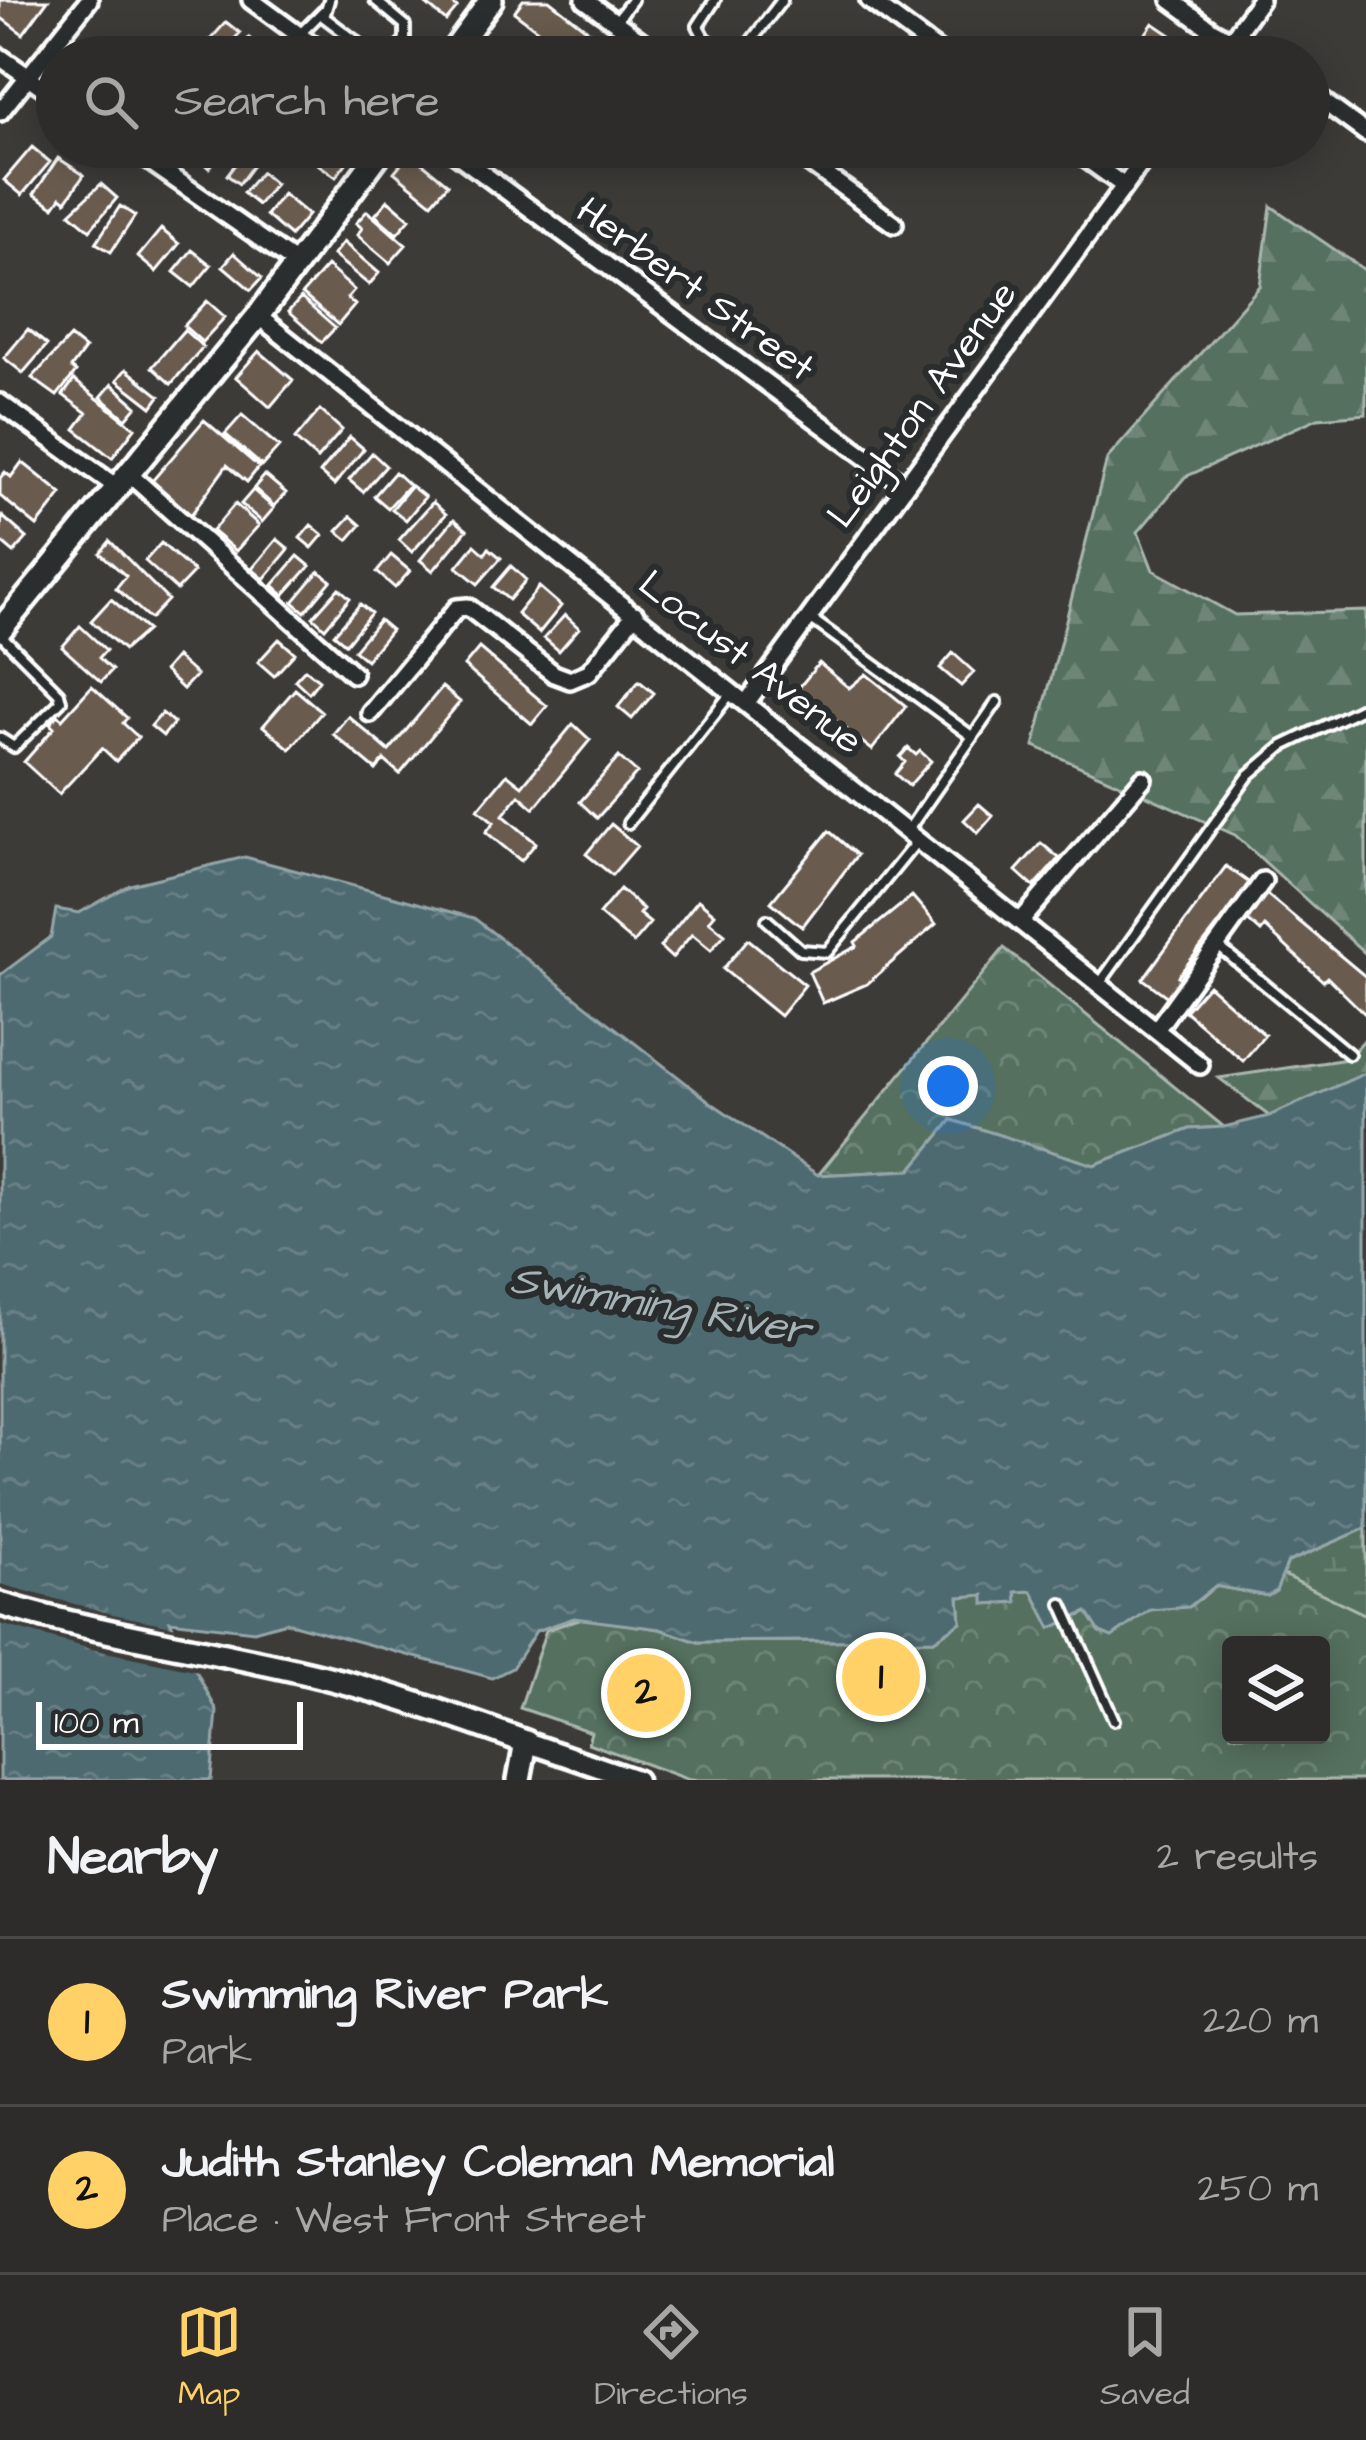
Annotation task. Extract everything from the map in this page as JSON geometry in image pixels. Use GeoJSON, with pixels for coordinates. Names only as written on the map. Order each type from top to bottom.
{"type":"FeatureCollection","features":[{"type":"Feature","properties":{"kind":"main road"},"geometry":{"type":"LineString","coordinates":[[464,36],[491,0]]}},
{"type":"Feature","properties":{"kind":"main road"},"geometry":{"type":"LineString","coordinates":[[0,632],[258,316],[368,168]]}},
{"type":"Feature","properties":{"kind":"main road"},"geometry":{"type":"LineString","coordinates":[[0,1604],[112,1634],[356,1685],[526,1742],[519,1780]]}},
{"type":"Feature","properties":{"kind":"street"},"geometry":{"type":"LineString","coordinates":[[60,36],[89,0]]}},
{"type":"Feature","properties":{"kind":"street"},"geometry":{"type":"LineString","coordinates":[[251,0],[299,35]]}},
{"type":"Feature","properties":{"kind":"street"},"geometry":{"type":"LineString","coordinates":[[585,0],[635,36]]}},
{"type":"Feature","properties":{"kind":"street"},"geometry":{"type":"LineString","coordinates":[[869,0],[918,36]]}},
{"type":"Feature","properties":{"kind":"street"},"geometry":{"type":"LineString","coordinates":[[1171,0],[1226,36]]}},
{"type":"Feature","properties":{"kind":"street"},"geometry":{"type":"LineString","coordinates":[[1235,36],[1260,0]]}},
{"type":"Feature","properties":{"kind":"street"},"geometry":{"type":"LineString","coordinates":[[0,57],[36,82]]}},
{"type":"Feature","properties":{"kind":"street"},"geometry":{"type":"LineString","coordinates":[[0,112],[36,66]]}},
{"type":"Feature","properties":{"kind":"street"},"geometry":{"type":"LineString","coordinates":[[1330,107],[1366,133]]}},
{"type":"Feature","properties":{"kind":"street"},"geometry":{"type":"LineString","coordinates":[[160,168],[297,264]]}},
{"type":"Feature","properties":{"kind":"street","name":"Herbert Street"},"geometry":{"type":"LineString","coordinates":[[475,168],[904,485]]}},
{"type":"Feature","properties":{"kind":"street"},"geometry":{"type":"LineString","coordinates":[[816,168],[894,224]]}},
{"type":"Feature","properties":{"kind":"street"},"geometry":{"type":"LineString","coordinates":[[1099,168],[1124,186]]}},
{"type":"Feature","properties":{"kind":"street","name":"Leighton Avenue"},"geometry":{"type":"LineString","coordinates":[[740,696],[809,617],[1137,168]]}},
{"type":"Feature","properties":{"kind":"street","name":"Locust Avenue"},"geometry":{"type":"LineString","coordinates":[[258,316],[1200,1065]]}},
{"type":"Feature","properties":{"kind":"street"},"geometry":{"type":"LineString","coordinates":[[0,404],[123,481],[353,674]]}},
{"type":"Feature","properties":{"kind":"street"},"geometry":{"type":"LineString","coordinates":[[370,713],[457,608],[468,608],[554,674],[570,680],[589,672],[635,614]]}},
{"type":"Feature","properties":{"kind":"street"},"geometry":{"type":"LineString","coordinates":[[1021,921],[1143,779]]}},
{"type":"Feature","properties":{"kind":"street"},"geometry":{"type":"LineString","coordinates":[[1156,1030],[1263,880]]}},
{"type":"Feature","properties":{"kind":"street"},"geometry":{"type":"LineString","coordinates":[[526,1742],[636,1780]]}},
{"type":"Feature","properties":{"kind":"lane"},"geometry":{"type":"LineString","coordinates":[[299,35],[329,0]]}},
{"type":"Feature","properties":{"kind":"lane"},"geometry":{"type":"LineString","coordinates":[[375,0],[405,25],[405,36]]}},
{"type":"Feature","properties":{"kind":"lane"},"geometry":{"type":"LineString","coordinates":[[616,22],[632,0]]}},
{"type":"Feature","properties":{"kind":"lane"},"geometry":{"type":"LineString","coordinates":[[703,36],[698,26],[715,0]]}},
{"type":"Feature","properties":{"kind":"lane"},"geometry":{"type":"LineString","coordinates":[[752,36],[782,0]]}},
{"type":"Feature","properties":{"kind":"lane"},"geometry":{"type":"LineString","coordinates":[[323,11],[348,36]]}},
{"type":"Feature","properties":{"kind":"lane"},"geometry":{"type":"LineString","coordinates":[[809,617],[973,737]]}},
{"type":"Feature","properties":{"kind":"lane"},"geometry":{"type":"LineString","coordinates":[[0,632],[59,693],[61,701],[14,748],[0,738]]}},
{"type":"Feature","properties":{"kind":"lane"},"geometry":{"type":"LineString","coordinates":[[628,823],[740,696]]}},
{"type":"Feature","properties":{"kind":"lane"},"geometry":{"type":"LineString","coordinates":[[767,920],[801,950],[826,952],[914,834],[998,703]]}},
{"type":"Feature","properties":{"kind":"lane"},"geometry":{"type":"LineString","coordinates":[[1099,984],[1249,775],[1283,746],[1366,706]]}},
{"type":"Feature","properties":{"kind":"lane"},"geometry":{"type":"LineString","coordinates":[[1217,945],[1348,1054]]}},
{"type":"Feature","properties":{"kind":"lane"},"geometry":{"type":"LineString","coordinates":[[1062,1604],[1114,1720]]}},
{"type":"Feature","properties":{"kind":"green space"},"geometry":{"type":"Polygon","coordinates":[[[1271,206],[1366,271],[1366,414],[1318,418],[1185,477],[1138,532],[1153,570],[1235,615],[1366,611],[1366,954],[1235,835],[1034,746],[1107,459],[1260,286],[1271,206]]]}},
{"type":"Feature","properties":{"kind":"green space"},"geometry":{"type":"Polygon","coordinates":[[[1004,948],[1224,1127],[1190,1129],[1094,1165],[952,1120],[911,1170],[818,1175],[1004,948]]]}},
{"type":"Feature","properties":{"kind":"green space"},"geometry":{"type":"Polygon","coordinates":[[[1366,1038],[1366,1073],[1269,1116],[1219,1078],[1347,1059],[1366,1038]]]}},
{"type":"Feature","properties":{"kind":"green space"},"geometry":{"type":"Polygon","coordinates":[[[1366,1528],[1366,1615],[1281,1574],[1288,1562],[1366,1528]]]}},
{"type":"Feature","properties":{"kind":"green space"},"geometry":{"type":"Polygon","coordinates":[[[1281,1574],[1366,1615],[1366,1780],[689,1780],[588,1743],[591,1732],[520,1708],[546,1630],[582,1618],[660,1629],[698,1642],[934,1640],[961,1622],[959,1597],[984,1594],[985,1604],[1016,1602],[1016,1592],[1032,1591],[1051,1628],[1088,1612],[1100,1632],[1150,1610],[1200,1599],[1215,1586],[1268,1596],[1276,1591],[1281,1574]]]}},
{"type":"Feature","properties":{"kind":"water","name":"Swimming River"},"geometry":{"type":"Polygon","coordinates":[[[245,857],[474,918],[713,1104],[818,1175],[911,1170],[952,1120],[1094,1165],[1190,1129],[1269,1116],[1366,1073],[1366,1528],[1288,1562],[1276,1591],[1268,1596],[1215,1586],[1189,1607],[1150,1610],[1112,1637],[1100,1632],[1087,1612],[1051,1628],[1032,1591],[1016,1592],[1017,1602],[984,1604],[984,1595],[959,1597],[961,1622],[934,1640],[698,1642],[660,1629],[574,1618],[536,1631],[512,1668],[492,1678],[286,1622],[254,1631],[170,1621],[217,1711],[211,1780],[0,1780],[0,975],[51,937],[56,909],[79,913],[130,885],[245,857]]]}},
{"type":"Feature","properties":{"kind":"pier"},"geometry":{"type":"Polygon","coordinates":[[[0,1584],[192,1630],[180,1628],[204,1672],[0,1624],[0,1584]]]}},
{"type":"Feature","properties":{"kind":"building"},"geometry":{"type":"Polygon","coordinates":[[[0,0],[48,0],[23,34],[0,17],[0,0]]]}},
{"type":"Feature","properties":{"kind":"building"},"geometry":{"type":"Polygon","coordinates":[[[421,0],[448,0],[457,8],[446,21],[421,0]]]}},
{"type":"Feature","properties":{"kind":"building"},"geometry":{"type":"Polygon","coordinates":[[[523,0],[549,0],[595,36],[545,36],[514,12],[523,0]]]}},
{"type":"Feature","properties":{"kind":"building"},"geometry":{"type":"Polygon","coordinates":[[[226,22],[240,33],[237,36],[213,36],[226,22]]]}},
{"type":"Feature","properties":{"kind":"building"},"geometry":{"type":"Polygon","coordinates":[[[1153,23],[1172,36],[1144,36],[1153,23]]]}},
{"type":"Feature","properties":{"kind":"building"},"geometry":{"type":"Polygon","coordinates":[[[32,147],[36,150],[36,168],[45,168],[22,195],[4,180],[32,147]]]}},
{"type":"Feature","properties":{"kind":"building"},"geometry":{"type":"Polygon","coordinates":[[[51,168],[73,168],[84,175],[66,201],[61,197],[54,207],[34,194],[51,168]]]}},
{"type":"Feature","properties":{"kind":"building"},"geometry":{"type":"Polygon","coordinates":[[[232,168],[251,168],[239,184],[227,175],[232,168]]]}},
{"type":"Feature","properties":{"kind":"building"},"geometry":{"type":"Polygon","coordinates":[[[428,168],[448,184],[432,203],[394,172],[428,168]]]}},
{"type":"Feature","properties":{"kind":"building"},"geometry":{"type":"Polygon","coordinates":[[[261,172],[275,184],[258,205],[243,193],[261,172]]]}},
{"type":"Feature","properties":{"kind":"building"},"geometry":{"type":"Polygon","coordinates":[[[101,184],[117,198],[90,230],[70,213],[101,184]]]}},
{"type":"Feature","properties":{"kind":"building"},"geometry":{"type":"Polygon","coordinates":[[[283,194],[308,215],[290,236],[266,215],[283,194]]]}},
{"type":"Feature","properties":{"kind":"building"},"geometry":{"type":"Polygon","coordinates":[[[388,200],[410,219],[397,234],[375,215],[388,200]]]}},
{"type":"Feature","properties":{"kind":"building"},"geometry":{"type":"Polygon","coordinates":[[[120,206],[135,216],[111,252],[96,243],[120,206]]]}},
{"type":"Feature","properties":{"kind":"building"},"geometry":{"type":"Polygon","coordinates":[[[367,211],[406,245],[390,263],[357,235],[362,228],[356,223],[367,211]]]}},
{"type":"Feature","properties":{"kind":"building"},"geometry":{"type":"Polygon","coordinates":[[[161,229],[179,244],[156,272],[138,257],[161,229]]]}},
{"type":"Feature","properties":{"kind":"building"},"geometry":{"type":"Polygon","coordinates":[[[343,242],[379,273],[369,285],[333,255],[343,242]]]}},
{"type":"Feature","properties":{"kind":"building"},"geometry":{"type":"Polygon","coordinates":[[[192,250],[211,265],[193,287],[174,272],[192,250]]]}},
{"type":"Feature","properties":{"kind":"building"},"geometry":{"type":"Polygon","coordinates":[[[234,253],[262,278],[251,290],[223,266],[234,253]]]}},
{"type":"Feature","properties":{"kind":"building"},"geometry":{"type":"Polygon","coordinates":[[[327,266],[354,290],[347,298],[355,305],[338,325],[302,294],[327,266]]]}},
{"type":"Feature","properties":{"kind":"building"},"geometry":{"type":"Polygon","coordinates":[[[301,298],[335,328],[322,342],[288,312],[301,298]]]}},
{"type":"Feature","properties":{"kind":"building"},"geometry":{"type":"Polygon","coordinates":[[[207,301],[225,317],[202,342],[184,326],[207,301]]]}},
{"type":"Feature","properties":{"kind":"building"},"geometry":{"type":"Polygon","coordinates":[[[28,329],[47,345],[23,373],[4,358],[28,329]]]}},
{"type":"Feature","properties":{"kind":"building"},"geometry":{"type":"Polygon","coordinates":[[[184,330],[203,347],[171,384],[152,367],[184,330]]]}},
{"type":"Feature","properties":{"kind":"building"},"geometry":{"type":"Polygon","coordinates":[[[70,337],[85,349],[71,368],[76,372],[57,396],[32,378],[70,337]]]}},
{"type":"Feature","properties":{"kind":"building"},"geometry":{"type":"Polygon","coordinates":[[[259,351],[293,380],[270,407],[236,377],[259,351]]]}},
{"type":"Feature","properties":{"kind":"building"},"geometry":{"type":"Polygon","coordinates":[[[126,369],[160,396],[152,407],[117,380],[126,369]]]}},
{"type":"Feature","properties":{"kind":"building"},"geometry":{"type":"Polygon","coordinates":[[[74,380],[135,428],[112,458],[75,429],[87,413],[63,395],[74,380]]]}},
{"type":"Feature","properties":{"kind":"building"},"geometry":{"type":"Polygon","coordinates":[[[112,384],[137,406],[126,419],[101,397],[112,384]]]}},
{"type":"Feature","properties":{"kind":"building"},"geometry":{"type":"Polygon","coordinates":[[[320,410],[342,430],[317,459],[295,439],[320,410]]]}},
{"type":"Feature","properties":{"kind":"building"},"geometry":{"type":"Polygon","coordinates":[[[242,415],[279,447],[262,466],[225,434],[242,415]]]}},
{"type":"Feature","properties":{"kind":"building"},"geometry":{"type":"Polygon","coordinates":[[[204,420],[259,467],[247,482],[227,465],[191,515],[152,481],[204,420]]]}},
{"type":"Feature","properties":{"kind":"building"},"geometry":{"type":"Polygon","coordinates":[[[350,437],[364,449],[334,485],[320,473],[350,437]]]}},
{"type":"Feature","properties":{"kind":"building"},"geometry":{"type":"Polygon","coordinates":[[[372,453],[386,466],[363,492],[349,480],[372,453]]]}},
{"type":"Feature","properties":{"kind":"building"},"geometry":{"type":"Polygon","coordinates":[[[22,462],[62,494],[37,526],[0,496],[0,478],[5,472],[11,477],[22,462]]]}},
{"type":"Feature","properties":{"kind":"building"},"geometry":{"type":"Polygon","coordinates":[[[395,472],[409,485],[388,508],[374,496],[395,472]]]}},
{"type":"Feature","properties":{"kind":"building"},"geometry":{"type":"Polygon","coordinates":[[[265,475],[286,493],[274,506],[254,488],[265,475]]]}},
{"type":"Feature","properties":{"kind":"building"},"geometry":{"type":"Polygon","coordinates":[[[411,486],[425,497],[406,520],[392,509],[411,486]]]}},
{"type":"Feature","properties":{"kind":"building"},"geometry":{"type":"Polygon","coordinates":[[[253,490],[274,508],[262,522],[241,504],[253,490]]]}},
{"type":"Feature","properties":{"kind":"building"},"geometry":{"type":"Polygon","coordinates":[[[433,502],[446,514],[412,552],[399,540],[433,502]]]}},
{"type":"Feature","properties":{"kind":"building"},"geometry":{"type":"Polygon","coordinates":[[[235,504],[259,525],[236,551],[212,531],[235,504]]]}},
{"type":"Feature","properties":{"kind":"building"},"geometry":{"type":"Polygon","coordinates":[[[2,516],[27,538],[14,553],[0,541],[2,516]]]}},
{"type":"Feature","properties":{"kind":"building"},"geometry":{"type":"Polygon","coordinates":[[[351,516],[361,525],[348,540],[337,531],[351,516]]]}},
{"type":"Feature","properties":{"kind":"building"},"geometry":{"type":"Polygon","coordinates":[[[454,519],[467,530],[433,571],[420,560],[454,519]]]}},
{"type":"Feature","properties":{"kind":"building"},"geometry":{"type":"Polygon","coordinates":[[[311,525],[323,535],[312,548],[300,538],[311,525]]]}},
{"type":"Feature","properties":{"kind":"building"},"geometry":{"type":"Polygon","coordinates":[[[277,539],[289,549],[264,579],[252,569],[277,539]]]}},
{"type":"Feature","properties":{"kind":"building"},"geometry":{"type":"Polygon","coordinates":[[[110,541],[168,600],[150,619],[116,588],[126,576],[100,553],[110,541]]]}},
{"type":"Feature","properties":{"kind":"building"},"geometry":{"type":"Polygon","coordinates":[[[161,543],[194,572],[177,590],[145,561],[161,543]]]}},
{"type":"Feature","properties":{"kind":"building"},"geometry":{"type":"Polygon","coordinates":[[[475,545],[501,558],[478,584],[457,567],[475,545]]]}},
{"type":"Feature","properties":{"kind":"building"},"geometry":{"type":"Polygon","coordinates":[[[391,555],[410,571],[395,588],[377,572],[391,555]]]}},
{"type":"Feature","properties":{"kind":"building"},"geometry":{"type":"Polygon","coordinates":[[[298,556],[310,566],[284,595],[273,585],[298,556]]]}},
{"type":"Feature","properties":{"kind":"building"},"geometry":{"type":"Polygon","coordinates":[[[511,566],[526,580],[509,600],[493,587],[511,566]]]}},
{"type":"Feature","properties":{"kind":"building"},"geometry":{"type":"Polygon","coordinates":[[[319,571],[331,581],[305,612],[293,602],[319,571]]]}},
{"type":"Feature","properties":{"kind":"building"},"geometry":{"type":"Polygon","coordinates":[[[539,587],[561,606],[539,633],[517,614],[539,587]]]}},
{"type":"Feature","properties":{"kind":"building"},"geometry":{"type":"Polygon","coordinates":[[[339,588],[350,598],[325,628],[313,617],[339,588]]]}},
{"type":"Feature","properties":{"kind":"building"},"geometry":{"type":"Polygon","coordinates":[[[111,599],[147,630],[124,650],[91,621],[111,599]]]}},
{"type":"Feature","properties":{"kind":"building"},"geometry":{"type":"Polygon","coordinates":[[[360,604],[371,613],[346,644],[334,634],[360,604]]]}},
{"type":"Feature","properties":{"kind":"building"},"geometry":{"type":"Polygon","coordinates":[[[565,615],[579,628],[559,651],[544,638],[565,615]]]}},
{"type":"Feature","properties":{"kind":"building"},"geometry":{"type":"Polygon","coordinates":[[[379,620],[391,630],[366,660],[354,650],[379,620]]]}},
{"type":"Feature","properties":{"kind":"building"},"geometry":{"type":"Polygon","coordinates":[[[80,626],[106,650],[99,658],[112,670],[101,682],[62,647],[80,626]]]}},
{"type":"Feature","properties":{"kind":"building"},"geometry":{"type":"Polygon","coordinates":[[[279,639],[295,653],[274,676],[258,662],[279,639]]]}},
{"type":"Feature","properties":{"kind":"building"},"geometry":{"type":"Polygon","coordinates":[[[479,648],[547,706],[532,724],[464,666],[479,648]]]}},
{"type":"Feature","properties":{"kind":"building"},"geometry":{"type":"Polygon","coordinates":[[[953,653],[974,672],[961,686],[940,668],[953,653]]]}},
{"type":"Feature","properties":{"kind":"building"},"geometry":{"type":"Polygon","coordinates":[[[176,657],[196,675],[183,689],[164,671],[176,657]]]}},
{"type":"Feature","properties":{"kind":"building"},"geometry":{"type":"Polygon","coordinates":[[[819,663],[849,688],[866,674],[906,706],[872,750],[797,690],[819,663]]]}},
{"type":"Feature","properties":{"kind":"building"},"geometry":{"type":"Polygon","coordinates":[[[305,669],[319,680],[309,693],[295,680],[305,669]]]}},
{"type":"Feature","properties":{"kind":"building"},"geometry":{"type":"Polygon","coordinates":[[[639,681],[654,693],[632,719],[618,707],[639,681]]]}},
{"type":"Feature","properties":{"kind":"building"},"geometry":{"type":"Polygon","coordinates":[[[92,686],[127,718],[123,723],[138,737],[116,761],[102,748],[59,794],[24,762],[54,728],[50,724],[58,715],[62,719],[92,686]]]}},
{"type":"Feature","properties":{"kind":"building"},"geometry":{"type":"Polygon","coordinates":[[[442,687],[460,702],[400,774],[384,760],[376,770],[333,734],[348,716],[389,751],[442,687]]]}},
{"type":"Feature","properties":{"kind":"building"},"geometry":{"type":"Polygon","coordinates":[[[295,689],[322,712],[290,749],[263,726],[295,689]]]}},
{"type":"Feature","properties":{"kind":"building"},"geometry":{"type":"Polygon","coordinates":[[[162,713],[174,723],[163,736],[151,726],[162,713]]]}},
{"type":"Feature","properties":{"kind":"building"},"geometry":{"type":"Polygon","coordinates":[[[573,724],[590,740],[534,808],[519,795],[503,815],[536,843],[521,861],[486,832],[494,822],[478,809],[507,774],[522,786],[573,724]]]}},
{"type":"Feature","properties":{"kind":"building"},"geometry":{"type":"Polygon","coordinates":[[[908,748],[931,761],[909,786],[895,774],[908,748]]]}},
{"type":"Feature","properties":{"kind":"building"},"geometry":{"type":"Polygon","coordinates":[[[619,757],[637,773],[597,818],[580,802],[619,757]]]}},
{"type":"Feature","properties":{"kind":"building"},"geometry":{"type":"Polygon","coordinates":[[[979,804],[993,816],[978,833],[964,820],[979,804]]]}},
{"type":"Feature","properties":{"kind":"building"},"geometry":{"type":"Polygon","coordinates":[[[611,824],[637,846],[612,875],[586,854],[611,824]]]}},
{"type":"Feature","properties":{"kind":"building"},"geometry":{"type":"Polygon","coordinates":[[[829,831],[857,855],[802,927],[771,902],[829,831]]]}},
{"type":"Feature","properties":{"kind":"building"},"geometry":{"type":"Polygon","coordinates":[[[1041,843],[1059,858],[1034,887],[1016,871],[1041,843]]]}},
{"type":"Feature","properties":{"kind":"building"},"geometry":{"type":"Polygon","coordinates":[[[1226,866],[1251,884],[1178,976],[1183,979],[1169,998],[1143,979],[1226,866]]]}},
{"type":"Feature","properties":{"kind":"building"},"geometry":{"type":"Polygon","coordinates":[[[620,889],[643,909],[639,914],[650,923],[633,943],[599,914],[620,889]]]}},
{"type":"Feature","properties":{"kind":"building"},"geometry":{"type":"Polygon","coordinates":[[[1264,892],[1366,977],[1366,1015],[1265,927],[1261,932],[1244,917],[1264,892]]]}},
{"type":"Feature","properties":{"kind":"building"},"geometry":{"type":"Polygon","coordinates":[[[912,896],[936,924],[867,984],[823,1003],[809,972],[857,946],[855,942],[912,896]]]}},
{"type":"Feature","properties":{"kind":"building"},"geometry":{"type":"Polygon","coordinates":[[[698,900],[715,914],[709,921],[725,934],[711,950],[692,934],[672,958],[660,947],[698,900]]]}},
{"type":"Feature","properties":{"kind":"building"},"geometry":{"type":"Polygon","coordinates":[[[748,939],[805,985],[780,1016],[723,969],[748,939]]]}},
{"type":"Feature","properties":{"kind":"building"},"geometry":{"type":"Polygon","coordinates":[[[1208,985],[1265,1035],[1243,1061],[1185,1011],[1208,985]]]}},
{"type":"Feature","properties":{"kind":"place","name":"Swimming River Park"},"geometry":{"type":"Point","coordinates":[881,1677]}},
{"type":"Feature","properties":{"kind":"place","name":"Judith Stanley Coleman Memorial"},"geometry":{"type":"Point","coordinates":[646,1693]}}]}
